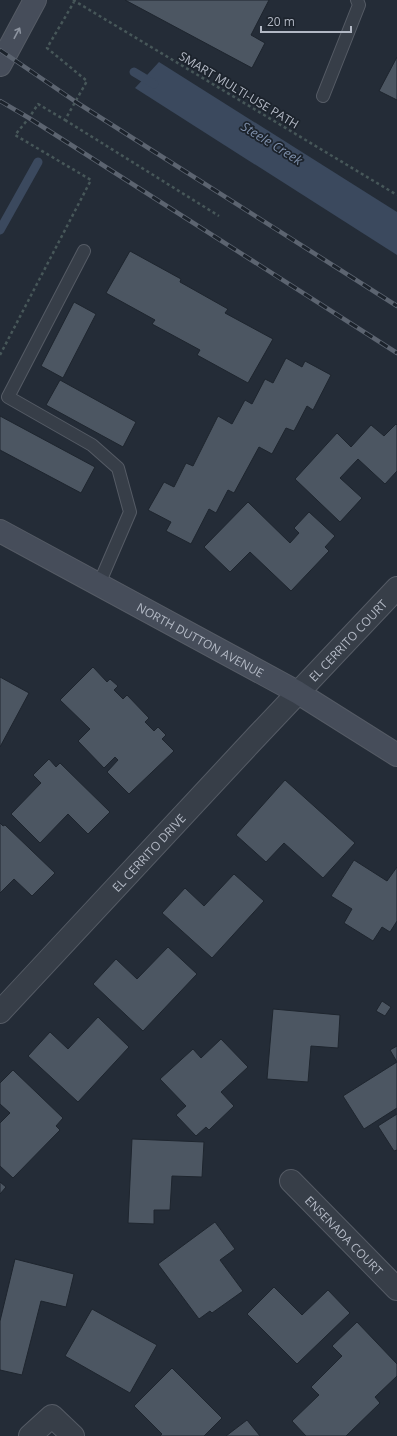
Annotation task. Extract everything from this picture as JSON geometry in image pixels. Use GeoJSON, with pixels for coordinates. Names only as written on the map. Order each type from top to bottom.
{"type":"FeatureCollection","features":[{"type":"Feature","properties":{"kind":"main road"},"geometry":{"type":"LineString","coordinates":[[0,65],[35,0]]}},
{"type":"Feature","properties":{"kind":"main road","name":"NORTH DUTTON AVENUE"},"geometry":{"type":"LineString","coordinates":[[2,536],[99,584],[297,692],[397,755]]}},
{"type":"Feature","properties":{"kind":"street","name":"EL CERRITO COURT"},"geometry":{"type":"LineString","coordinates":[[297,692],[397,588]]}},
{"type":"Feature","properties":{"kind":"street","name":"EL CERRITO DRIVE"},"geometry":{"type":"LineString","coordinates":[[0,1012],[297,692]]}},
{"type":"Feature","properties":{"kind":"street","name":"ENSENADA COURT"},"geometry":{"type":"LineString","coordinates":[[291,1181],[397,1289]]}},
{"type":"Feature","properties":{"kind":"street"},"geometry":{"type":"LineString","coordinates":[[30,1436],[52,1416],[73,1436]]}},
{"type":"Feature","properties":{"kind":"lane"},"geometry":{"type":"LineString","coordinates":[[323,96],[359,5],[357,0]]}},
{"type":"Feature","properties":{"kind":"lane"},"geometry":{"type":"LineString","coordinates":[[84,251],[8,397],[92,445],[118,468],[130,512],[99,584]]}},
{"type":"Feature","properties":{"kind":"path"},"geometry":{"type":"LineString","coordinates":[[66,120],[87,81],[47,48],[73,1]]}},
{"type":"Feature","properties":{"kind":"path","name":"SMART MULTI-USE PATH"},"geometry":{"type":"LineString","coordinates":[[73,1],[397,195]]}},
{"type":"Feature","properties":{"kind":"path"},"geometry":{"type":"LineString","coordinates":[[0,355],[91,180],[16,135],[38,104],[219,216]]}},
{"type":"Feature","properties":{"kind":"water"},"geometry":{"type":"Polygon","coordinates":[[[159,62],[397,212],[397,255],[135,88],[159,62]]]}},
{"type":"Feature","properties":{"kind":"building"},"geometry":{"type":"Polygon","coordinates":[[[125,0],[269,0],[251,35],[265,43],[252,68],[125,0]]]}},
{"type":"Feature","properties":{"kind":"building"},"geometry":{"type":"Polygon","coordinates":[[[397,57],[397,100],[379,91],[397,57]]]}},
{"type":"Feature","properties":{"kind":"building"},"geometry":{"type":"Polygon","coordinates":[[[130,251],[181,279],[180,282],[228,309],[225,313],[273,339],[248,383],[197,355],[200,350],[152,324],[155,320],[106,293],[130,251]]]}},
{"type":"Feature","properties":{"kind":"building"},"geometry":{"type":"Polygon","coordinates":[[[74,302],[96,314],[63,378],[41,366],[74,302]]]}},
{"type":"Feature","properties":{"kind":"building"},"geometry":{"type":"Polygon","coordinates":[[[286,358],[302,367],[305,361],[331,375],[313,410],[307,406],[294,431],[286,428],[272,454],[259,447],[234,493],[228,490],[216,513],[209,509],[191,544],[166,531],[171,522],[148,510],[164,482],[174,487],[186,463],[193,466],[218,416],[232,424],[245,400],[252,404],[265,379],[273,383],[286,358]]]}},
{"type":"Feature","properties":{"kind":"building"},"geometry":{"type":"Polygon","coordinates":[[[60,380],[136,422],[123,447],[46,405],[60,380]]]}},
{"type":"Feature","properties":{"kind":"building"},"geometry":{"type":"Polygon","coordinates":[[[0,416],[95,467],[81,493],[0,450],[0,416]]]}},
{"type":"Feature","properties":{"kind":"building"},"geometry":{"type":"Polygon","coordinates":[[[396,424],[397,471],[385,484],[358,459],[340,478],[362,498],[340,522],[295,479],[337,433],[351,447],[371,425],[384,436],[396,424]]]}},
{"type":"Feature","properties":{"kind":"building"},"geometry":{"type":"Polygon","coordinates":[[[248,502],[290,543],[299,533],[294,528],[309,512],[335,536],[325,547],[329,551],[291,591],[250,552],[230,572],[204,547],[248,502]]]}},
{"type":"Feature","properties":{"kind":"building"},"geometry":{"type":"Polygon","coordinates":[[[93,667],[107,682],[110,679],[118,686],[114,690],[123,699],[127,695],[149,718],[145,722],[154,731],[158,727],[166,735],[162,739],[174,751],[129,794],[107,772],[118,760],[115,757],[104,768],[78,741],[90,729],[60,700],[93,667]]]}},
{"type":"Feature","properties":{"kind":"building"},"geometry":{"type":"Polygon","coordinates":[[[0,677],[29,693],[0,747],[0,677]]]}},
{"type":"Feature","properties":{"kind":"building"},"geometry":{"type":"Polygon","coordinates":[[[49,759],[56,767],[60,763],[110,812],[88,834],[68,814],[40,843],[11,814],[41,783],[33,775],[49,759]]]}},
{"type":"Feature","properties":{"kind":"building"},"geometry":{"type":"Polygon","coordinates":[[[285,780],[355,843],[323,878],[284,843],[266,862],[236,835],[285,780]]]}},
{"type":"Feature","properties":{"kind":"building"},"geometry":{"type":"Polygon","coordinates":[[[0,823],[3,826],[5,825],[55,873],[32,896],[14,879],[0,893],[0,823]]]}},
{"type":"Feature","properties":{"kind":"building"},"geometry":{"type":"Polygon","coordinates":[[[354,860],[387,881],[397,867],[397,921],[390,932],[382,927],[373,941],[344,923],[352,909],[331,896],[354,860]]]}},
{"type":"Feature","properties":{"kind":"building"},"geometry":{"type":"Polygon","coordinates":[[[234,874],[264,901],[212,958],[162,913],[185,888],[204,906],[234,874]]]}},
{"type":"Feature","properties":{"kind":"building"},"geometry":{"type":"Polygon","coordinates":[[[168,947],[197,974],[143,1031],[93,984],[116,959],[137,979],[168,947]]]}},
{"type":"Feature","properties":{"kind":"building"},"geometry":{"type":"Polygon","coordinates":[[[382,1001],[391,1007],[385,1016],[376,1011],[382,1001]]]}},
{"type":"Feature","properties":{"kind":"building"},"geometry":{"type":"Polygon","coordinates":[[[273,1009],[340,1015],[338,1048],[311,1046],[308,1082],[267,1079],[273,1009]]]}},
{"type":"Feature","properties":{"kind":"building"},"geometry":{"type":"Polygon","coordinates":[[[98,1017],[129,1047],[78,1102],[28,1056],[50,1032],[68,1049],[98,1017]]]}},
{"type":"Feature","properties":{"kind":"building"},"geometry":{"type":"Polygon","coordinates":[[[221,1039],[248,1067],[221,1092],[234,1106],[209,1130],[206,1127],[196,1136],[176,1115],[186,1106],[160,1079],[193,1049],[201,1058],[221,1039]]]}},
{"type":"Feature","properties":{"kind":"building"},"geometry":{"type":"Polygon","coordinates":[[[397,1046],[397,1062],[390,1050],[397,1046]]]}},
{"type":"Feature","properties":{"kind":"building"},"geometry":{"type":"Polygon","coordinates":[[[397,1062],[397,1108],[364,1129],[343,1096],[397,1062]]]}},
{"type":"Feature","properties":{"kind":"building"},"geometry":{"type":"Polygon","coordinates":[[[13,1070],[63,1118],[56,1126],[60,1130],[13,1178],[0,1166],[0,1123],[10,1113],[0,1104],[0,1083],[13,1070]]]}},
{"type":"Feature","properties":{"kind":"building"},"geometry":{"type":"Polygon","coordinates":[[[397,1114],[397,1150],[394,1151],[378,1126],[397,1114]]]}},
{"type":"Feature","properties":{"kind":"building"},"geometry":{"type":"Polygon","coordinates":[[[132,1139],[204,1142],[202,1177],[172,1176],[170,1210],[154,1210],[154,1224],[128,1223],[132,1139]]]}},
{"type":"Feature","properties":{"kind":"building"},"geometry":{"type":"Polygon","coordinates":[[[0,1182],[6,1187],[0,1194],[0,1182]]]}},
{"type":"Feature","properties":{"kind":"building"},"geometry":{"type":"Polygon","coordinates":[[[215,1222],[235,1249],[220,1260],[243,1291],[212,1313],[210,1311],[199,1319],[158,1264],[215,1222]]]}},
{"type":"Feature","properties":{"kind":"building"},"geometry":{"type":"Polygon","coordinates":[[[15,1259],[74,1274],[66,1307],[41,1301],[22,1375],[0,1370],[0,1321],[15,1259]]]}},
{"type":"Feature","properties":{"kind":"building"},"geometry":{"type":"Polygon","coordinates":[[[274,1287],[302,1315],[328,1290],[350,1313],[297,1364],[247,1314],[274,1287]]]}},
{"type":"Feature","properties":{"kind":"building"},"geometry":{"type":"Polygon","coordinates":[[[92,1309],[157,1345],[130,1393],[65,1356],[92,1309]]]}},
{"type":"Feature","properties":{"kind":"building"},"geometry":{"type":"Polygon","coordinates":[[[357,1322],[397,1364],[397,1376],[375,1397],[380,1403],[346,1436],[306,1436],[292,1421],[319,1395],[311,1387],[342,1356],[332,1346],[357,1322]]]}},
{"type":"Feature","properties":{"kind":"building"},"geometry":{"type":"Polygon","coordinates":[[[172,1368],[222,1418],[204,1436],[160,1436],[162,1434],[134,1406],[172,1368]]]}},
{"type":"Feature","properties":{"kind":"building"},"geometry":{"type":"Polygon","coordinates":[[[247,1420],[260,1436],[226,1436],[247,1420]]]}},
{"type":"Feature","properties":{"kind":"waterway","name":"Steele Creek"},"geometry":{"type":"LineString","coordinates":[[134,72],[154,84]]}},
{"type":"Feature","properties":{"kind":"waterway","name":"Steele Creek"},"geometry":{"type":"LineString","coordinates":[[0,230],[38,162]]}},
{"type":"Feature","properties":{"kind":"railway"},"geometry":{"type":"LineString","coordinates":[[0,50],[76,102],[397,306]]}},
{"type":"Feature","properties":{"kind":"railway"},"geometry":{"type":"LineString","coordinates":[[0,101],[397,353]]}}]}
